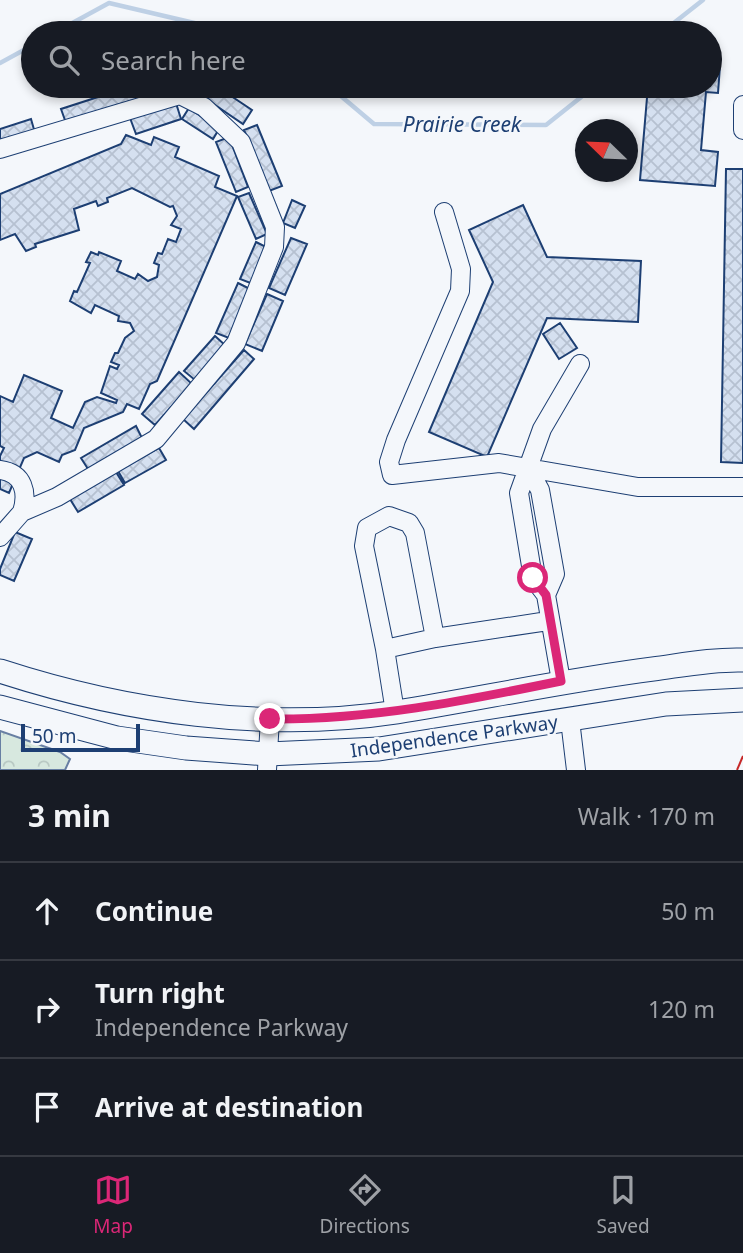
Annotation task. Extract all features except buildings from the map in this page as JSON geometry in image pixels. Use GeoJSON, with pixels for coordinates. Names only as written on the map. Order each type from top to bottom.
{"type":"FeatureCollection","features":[{"type":"Feature","properties":{"kind":"main road","name":"Independence Parkway"},"geometry":{"type":"LineString","coordinates":[[0,671],[39,684],[159,709],[270,719],[314,720],[395,712],[561,681],[743,660]]}},
{"type":"Feature","properties":{"kind":"main road"},"geometry":{"type":"LineString","coordinates":[[561,681],[570,720]]}},
{"type":"Feature","properties":{"kind":"main road","name":"Independence Parkway"},"geometry":{"type":"LineString","coordinates":[[0,706],[117,738],[267,762],[379,749],[666,704],[743,699]]}},
{"type":"Feature","properties":{"kind":"street"},"geometry":{"type":"LineString","coordinates":[[0,149],[170,98]]}},
{"type":"Feature","properties":{"kind":"street"},"geometry":{"type":"LineString","coordinates":[[22,512],[57,497],[156,439],[236,343],[274,247],[275,227],[241,142],[204,107],[186,98]]}},
{"type":"Feature","properties":{"kind":"street"},"geometry":{"type":"LineString","coordinates":[[743,106],[743,130]]}},
{"type":"Feature","properties":{"kind":"street"},"geometry":{"type":"LineString","coordinates":[[444,212],[461,270],[460,291],[397,440],[389,462],[392,475],[499,463],[638,487],[743,487]]}},
{"type":"Feature","properties":{"kind":"street"},"geometry":{"type":"LineString","coordinates":[[561,681],[548,621],[546,595],[555,574],[540,490],[528,468],[542,429],[580,364]]}},
{"type":"Feature","properties":{"kind":"street"},"geometry":{"type":"LineString","coordinates":[[0,470],[7,471],[23,485],[26,498],[22,512],[1,536]]}},
{"type":"Feature","properties":{"kind":"street"},"geometry":{"type":"LineString","coordinates":[[395,712],[364,546],[367,528],[389,516],[410,523],[415,533],[435,638]]}},
{"type":"Feature","properties":{"kind":"street"},"geometry":{"type":"LineString","coordinates":[[385,649],[435,638],[548,621]]}},
{"type":"Feature","properties":{"kind":"street"},"geometry":{"type":"LineString","coordinates":[[267,762],[270,719]]}},
{"type":"Feature","properties":{"kind":"street"},"geometry":{"type":"LineString","coordinates":[[570,720],[576,770]]}},
{"type":"Feature","properties":{"kind":"green space"},"geometry":{"type":"Polygon","coordinates":[[[0,731],[60,752],[70,759],[65,770],[0,770],[0,731]]]}},
{"type":"Feature","properties":{"kind":"waterway","name":"Prairie Creek"},"geometry":{"type":"LineString","coordinates":[[676,21],[703,0]]}},
{"type":"Feature","properties":{"kind":"waterway","name":"Prairie Creek"},"geometry":{"type":"LineString","coordinates":[[76,21],[109,3],[186,21]]}},
{"type":"Feature","properties":{"kind":"waterway","name":"Prairie Creek"},"geometry":{"type":"LineString","coordinates":[[0,63],[21,52]]}},
{"type":"Feature","properties":{"kind":"waterway","name":"Prairie Creek"},"geometry":{"type":"LineString","coordinates":[[343,98],[374,124],[546,125],[580,98]]}},
{"type":"Feature","properties":{"kind":"power"},"geometry":{"type":"LineString","coordinates":[[737,770],[743,756]]}},
{"type":"Feature","properties":{"kind":"route"},"geometry":{"type":"LineString","coordinates":[[270,719],[314,720],[395,712],[561,681],[548,621],[546,595],[533,578]]}}]}
